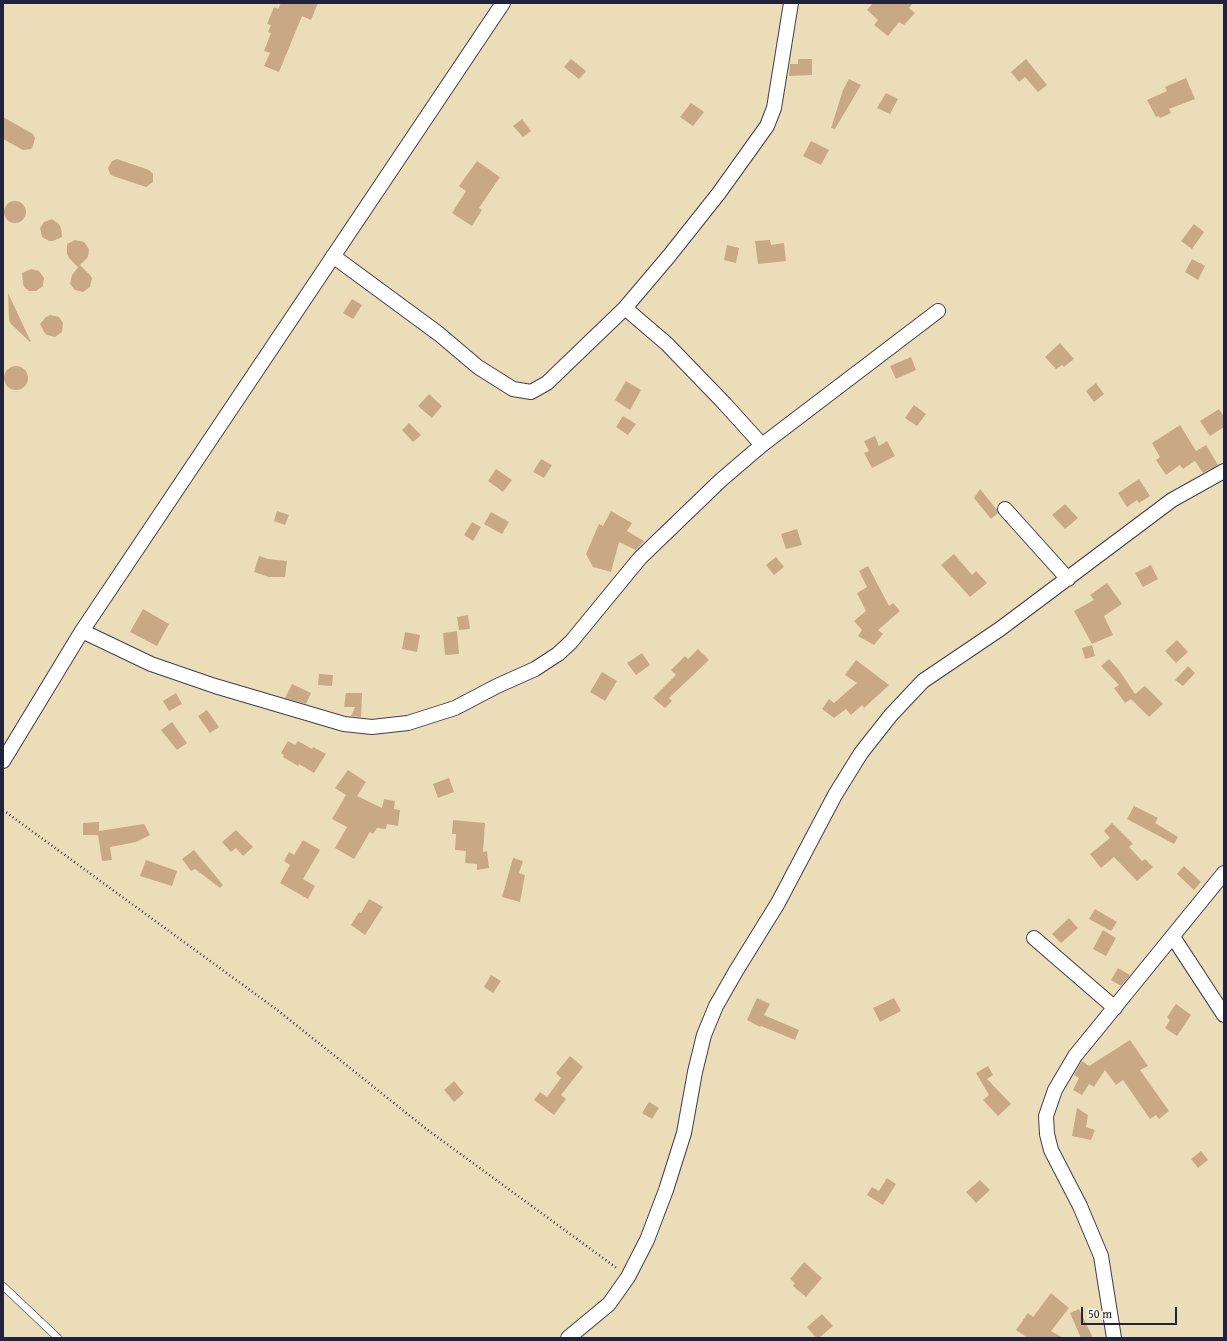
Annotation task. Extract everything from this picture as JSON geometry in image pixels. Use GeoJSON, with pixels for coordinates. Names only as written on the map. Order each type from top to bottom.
{"type":"FeatureCollection","features":[{"type":"Feature","properties":{"kind":"street"},"geometry":{"type":"LineString","coordinates":[[3,761],[82,631],[503,3]]}},
{"type":"Feature","properties":{"kind":"street"},"geometry":{"type":"LineString","coordinates":[[333,256],[439,334],[478,367],[513,389],[531,392],[546,383],[625,308],[715,199],[767,126],[775,102],[791,3]]}},
{"type":"Feature","properties":{"kind":"street"},"geometry":{"type":"LineString","coordinates":[[625,308],[667,344],[724,402],[762,445]]}},
{"type":"Feature","properties":{"kind":"street"},"geometry":{"type":"LineString","coordinates":[[82,631],[151,664],[215,686],[337,722],[372,727],[408,723],[455,708],[497,686],[535,669],[558,654],[571,642],[640,558],[720,480],[762,445],[938,311]]}},
{"type":"Feature","properties":{"kind":"street"},"geometry":{"type":"LineString","coordinates":[[568,1338],[608,1304],[628,1277],[647,1240],[666,1190],[684,1133],[704,1035],[716,1006],[778,903],[835,795],[861,753],[891,715],[923,681],[1000,629],[1172,500],[1224,471]]}},
{"type":"Feature","properties":{"kind":"street"},"geometry":{"type":"LineString","coordinates":[[1005,509],[1068,578]]}},
{"type":"Feature","properties":{"kind":"street"},"geometry":{"type":"LineString","coordinates":[[1114,1338],[1101,1256],[1080,1206],[1051,1150],[1047,1134],[1046,1116],[1055,1090],[1075,1056],[1224,873]]}},
{"type":"Feature","properties":{"kind":"street"},"geometry":{"type":"LineString","coordinates":[[1173,937],[1224,1015]]}},
{"type":"Feature","properties":{"kind":"street"},"geometry":{"type":"LineString","coordinates":[[1034,938],[1115,1008]]}},
{"type":"Feature","properties":{"kind":"lane"},"geometry":{"type":"LineString","coordinates":[[3,1286],[58,1338]]}},
{"type":"Feature","properties":{"kind":"path"},"geometry":{"type":"LineString","coordinates":[[3,810],[276,1009],[429,1131],[628,1277]]}},
{"type":"Feature","properties":{"kind":"building"},"geometry":{"type":"Polygon","coordinates":[[[281,3],[318,3],[311,20],[302,16],[279,72],[264,66],[270,53],[264,51],[271,33],[268,32],[271,25],[267,24],[274,7],[278,9],[281,3]]]}},
{"type":"Feature","properties":{"kind":"building"},"geometry":{"type":"Polygon","coordinates":[[[873,3],[913,3],[909,8],[915,13],[904,25],[899,22],[888,36],[874,25],[878,20],[867,10],[873,3]]]}},
{"type":"Feature","properties":{"kind":"building"},"geometry":{"type":"Polygon","coordinates":[[[571,59],[586,71],[579,79],[564,67],[571,59]]]}},
{"type":"Feature","properties":{"kind":"building"},"geometry":{"type":"Polygon","coordinates":[[[798,59],[812,59],[812,75],[789,76],[790,64],[798,64],[798,59]]]}},
{"type":"Feature","properties":{"kind":"building"},"geometry":{"type":"Polygon","coordinates":[[[1026,59],[1047,85],[1038,92],[1025,77],[1019,82],[1011,72],[1026,59]]]}},
{"type":"Feature","properties":{"kind":"building"},"geometry":{"type":"Polygon","coordinates":[[[1186,78],[1195,99],[1169,109],[1171,113],[1160,118],[1159,116],[1156,117],[1147,100],[1167,91],[1165,87],[1186,78]]]}},
{"type":"Feature","properties":{"kind":"building"},"geometry":{"type":"Polygon","coordinates":[[[849,79],[861,85],[835,129],[831,128],[843,90],[849,79]]]}},
{"type":"Feature","properties":{"kind":"building"},"geometry":{"type":"Polygon","coordinates":[[[886,93],[898,99],[890,114],[877,108],[886,93]]]}},
{"type":"Feature","properties":{"kind":"building"},"geometry":{"type":"Polygon","coordinates":[[[691,103],[704,112],[693,126],[680,117],[691,103]]]}},
{"type":"Feature","properties":{"kind":"building"},"geometry":{"type":"Polygon","coordinates":[[[3,117],[33,134],[35,138],[31,149],[23,150],[3,139],[3,117]]]}},
{"type":"Feature","properties":{"kind":"building"},"geometry":{"type":"Polygon","coordinates":[[[522,119],[531,131],[523,137],[513,126],[522,119]]]}},
{"type":"Feature","properties":{"kind":"building"},"geometry":{"type":"Polygon","coordinates":[[[811,141],[829,150],[821,165],[803,156],[811,141]]]}},
{"type":"Feature","properties":{"kind":"building"},"geometry":{"type":"Polygon","coordinates":[[[117,159],[149,170],[153,174],[153,182],[146,187],[113,176],[110,174],[108,168],[112,161],[117,159]]]}},
{"type":"Feature","properties":{"kind":"building"},"geometry":{"type":"Polygon","coordinates":[[[477,161],[500,177],[479,208],[482,210],[472,226],[452,213],[466,191],[459,186],[477,161]]]}},
{"type":"Feature","properties":{"kind":"building"},"geometry":{"type":"Polygon","coordinates":[[[15,201],[23,204],[26,212],[23,220],[15,223],[7,220],[4,212],[7,204],[15,201]]]}},
{"type":"Feature","properties":{"kind":"building"},"geometry":{"type":"Polygon","coordinates":[[[52,219],[59,224],[62,237],[49,241],[42,237],[40,228],[44,222],[52,219]]]}},
{"type":"Feature","properties":{"kind":"building"},"geometry":{"type":"Polygon","coordinates":[[[1194,224],[1204,232],[1192,249],[1181,241],[1194,224]]]}},
{"type":"Feature","properties":{"kind":"building"},"geometry":{"type":"Polygon","coordinates":[[[75,240],[84,242],[89,249],[88,257],[78,267],[67,254],[67,244],[75,240]]]}},
{"type":"Feature","properties":{"kind":"building"},"geometry":{"type":"Polygon","coordinates":[[[770,240],[771,245],[784,243],[786,261],[758,264],[755,241],[770,240]]]}},
{"type":"Feature","properties":{"kind":"building"},"geometry":{"type":"Polygon","coordinates":[[[727,245],[739,248],[736,263],[724,260],[727,245]]]}},
{"type":"Feature","properties":{"kind":"building"},"geometry":{"type":"Polygon","coordinates":[[[1192,259],[1205,266],[1198,280],[1185,272],[1192,259]]]}},
{"type":"Feature","properties":{"kind":"building"},"geometry":{"type":"Polygon","coordinates":[[[80,265],[92,278],[90,287],[83,292],[75,290],[70,284],[72,275],[80,265]]]}},
{"type":"Feature","properties":{"kind":"building"},"geometry":{"type":"Polygon","coordinates":[[[31,269],[39,271],[44,278],[43,286],[36,291],[29,291],[24,287],[23,283],[22,273],[31,269]]]}},
{"type":"Feature","properties":{"kind":"building"},"geometry":{"type":"Polygon","coordinates":[[[8,293],[31,342],[11,324],[9,320],[8,293]]]}},
{"type":"Feature","properties":{"kind":"building"},"geometry":{"type":"Polygon","coordinates":[[[352,299],[362,305],[353,319],[343,313],[352,299]]]}},
{"type":"Feature","properties":{"kind":"building"},"geometry":{"type":"Polygon","coordinates":[[[50,315],[59,317],[63,323],[62,332],[55,337],[47,335],[40,324],[50,315]]]}},
{"type":"Feature","properties":{"kind":"building"},"geometry":{"type":"Polygon","coordinates":[[[1060,343],[1074,359],[1064,367],[1062,365],[1056,369],[1045,357],[1060,343]]]}},
{"type":"Feature","properties":{"kind":"building"},"geometry":{"type":"Polygon","coordinates":[[[911,357],[916,370],[896,379],[890,366],[911,357]]]}},
{"type":"Feature","properties":{"kind":"building"},"geometry":{"type":"Polygon","coordinates":[[[16,366],[25,369],[28,378],[25,387],[16,390],[7,387],[4,378],[7,369],[16,366]]]}},
{"type":"Feature","properties":{"kind":"building"},"geometry":{"type":"Polygon","coordinates":[[[626,381],[641,390],[630,410],[615,400],[626,381]]]}},
{"type":"Feature","properties":{"kind":"building"},"geometry":{"type":"Polygon","coordinates":[[[1096,383],[1104,394],[1094,402],[1086,391],[1096,383]]]}},
{"type":"Feature","properties":{"kind":"building"},"geometry":{"type":"Polygon","coordinates":[[[429,394],[442,406],[432,418],[418,406],[429,394]]]}},
{"type":"Feature","properties":{"kind":"building"},"geometry":{"type":"Polygon","coordinates":[[[914,405],[926,414],[917,426],[905,418],[914,405]]]}},
{"type":"Feature","properties":{"kind":"building"},"geometry":{"type":"Polygon","coordinates":[[[1219,409],[1224,417],[1224,427],[1210,436],[1200,421],[1219,409]]]}},
{"type":"Feature","properties":{"kind":"building"},"geometry":{"type":"Polygon","coordinates":[[[623,416],[636,424],[628,435],[616,427],[623,416]]]}},
{"type":"Feature","properties":{"kind":"building"},"geometry":{"type":"Polygon","coordinates":[[[409,423],[421,435],[413,442],[402,430],[409,423]]]}},
{"type":"Feature","properties":{"kind":"building"},"geometry":{"type":"Polygon","coordinates":[[[1180,425],[1196,451],[1206,445],[1218,465],[1203,473],[1195,461],[1183,469],[1180,465],[1166,475],[1156,460],[1160,457],[1152,443],[1180,425]]]}},
{"type":"Feature","properties":{"kind":"building"},"geometry":{"type":"Polygon","coordinates":[[[875,436],[879,446],[887,441],[895,456],[872,468],[864,453],[869,451],[864,441],[875,436]]]}},
{"type":"Feature","properties":{"kind":"building"},"geometry":{"type":"Polygon","coordinates":[[[541,459],[552,465],[544,478],[533,472],[541,459]]]}},
{"type":"Feature","properties":{"kind":"building"},"geometry":{"type":"Polygon","coordinates":[[[496,469],[512,480],[503,492],[488,481],[496,469]]]}},
{"type":"Feature","properties":{"kind":"building"},"geometry":{"type":"Polygon","coordinates":[[[1139,479],[1150,496],[1139,503],[1137,500],[1127,507],[1118,493],[1139,479]]]}},
{"type":"Feature","properties":{"kind":"building"},"geometry":{"type":"Polygon","coordinates":[[[980,489],[997,510],[998,513],[991,519],[974,498],[980,489]]]}},
{"type":"Feature","properties":{"kind":"building"},"geometry":{"type":"Polygon","coordinates":[[[1065,504],[1078,518],[1065,529],[1052,515],[1065,504]]]}},
{"type":"Feature","properties":{"kind":"building"},"geometry":{"type":"Polygon","coordinates":[[[277,511],[289,515],[285,525],[274,521],[277,511]]]}},
{"type":"Feature","properties":{"kind":"building"},"geometry":{"type":"Polygon","coordinates":[[[611,511],[632,523],[627,531],[644,541],[636,550],[619,542],[611,572],[593,567],[586,554],[599,524],[603,526],[611,511]]]}},
{"type":"Feature","properties":{"kind":"building"},"geometry":{"type":"Polygon","coordinates":[[[491,512],[509,522],[502,534],[484,524],[491,512]]]}},
{"type":"Feature","properties":{"kind":"building"},"geometry":{"type":"Polygon","coordinates":[[[472,522],[481,527],[473,541],[464,535],[472,522]]]}},
{"type":"Feature","properties":{"kind":"building"},"geometry":{"type":"Polygon","coordinates":[[[797,529],[802,545],[786,549],[781,534],[797,529]]]}},
{"type":"Feature","properties":{"kind":"building"},"geometry":{"type":"Polygon","coordinates":[[[954,554],[972,575],[976,571],[987,583],[970,597],[941,565],[954,554]]]}},
{"type":"Feature","properties":{"kind":"building"},"geometry":{"type":"Polygon","coordinates":[[[259,556],[268,559],[287,561],[285,577],[269,577],[254,572],[259,556]]]}},
{"type":"Feature","properties":{"kind":"building"},"geometry":{"type":"Polygon","coordinates":[[[776,557],[784,567],[774,575],[766,565],[776,557]]]}},
{"type":"Feature","properties":{"kind":"building"},"geometry":{"type":"Polygon","coordinates":[[[1151,565],[1158,579],[1143,587],[1135,573],[1151,565]]]}},
{"type":"Feature","properties":{"kind":"building"},"geometry":{"type":"Polygon","coordinates":[[[868,566],[889,606],[893,603],[900,611],[878,630],[883,634],[874,645],[858,636],[862,630],[854,621],[866,611],[857,593],[867,587],[859,571],[868,566]]]}},
{"type":"Feature","properties":{"kind":"building"},"geometry":{"type":"Polygon","coordinates":[[[1107,583],[1122,604],[1104,616],[1113,635],[1092,644],[1074,611],[1094,600],[1090,595],[1107,583]]]}},
{"type":"Feature","properties":{"kind":"building"},"geometry":{"type":"Polygon","coordinates":[[[143,609],[169,624],[157,646],[130,632],[143,609]]]}},
{"type":"Feature","properties":{"kind":"building"},"geometry":{"type":"Polygon","coordinates":[[[468,615],[470,629],[459,630],[457,617],[468,615]]]}},
{"type":"Feature","properties":{"kind":"building"},"geometry":{"type":"Polygon","coordinates":[[[457,631],[459,654],[445,655],[443,633],[457,631]]]}},
{"type":"Feature","properties":{"kind":"building"},"geometry":{"type":"Polygon","coordinates":[[[405,632],[420,635],[417,652],[402,649],[405,632]]]}},
{"type":"Feature","properties":{"kind":"building"},"geometry":{"type":"Polygon","coordinates":[[[1177,640],[1188,652],[1176,663],[1165,651],[1177,640]]]}},
{"type":"Feature","properties":{"kind":"building"},"geometry":{"type":"Polygon","coordinates":[[[1092,645],[1095,656],[1085,659],[1082,648],[1092,645]]]}},
{"type":"Feature","properties":{"kind":"building"},"geometry":{"type":"Polygon","coordinates":[[[698,649],[709,660],[669,698],[672,701],[665,708],[653,698],[676,675],[671,670],[685,656],[688,659],[698,649]]]}},
{"type":"Feature","properties":{"kind":"building"},"geometry":{"type":"Polygon","coordinates":[[[642,653],[650,665],[636,675],[627,663],[642,653]]]}},
{"type":"Feature","properties":{"kind":"building"},"geometry":{"type":"Polygon","coordinates":[[[1109,659],[1119,670],[1135,694],[1145,686],[1163,704],[1149,717],[1131,699],[1125,703],[1114,688],[1119,685],[1101,666],[1109,659]]]}},
{"type":"Feature","properties":{"kind":"building"},"geometry":{"type":"Polygon","coordinates":[[[856,660],[889,685],[864,708],[862,705],[851,715],[846,709],[834,718],[822,709],[829,699],[834,703],[857,683],[845,675],[856,660]]]}},
{"type":"Feature","properties":{"kind":"building"},"geometry":{"type":"Polygon","coordinates":[[[1188,666],[1195,673],[1183,686],[1175,680],[1188,666]]]}},
{"type":"Feature","properties":{"kind":"building"},"geometry":{"type":"Polygon","coordinates":[[[602,672],[617,681],[605,701],[590,692],[602,672]]]}},
{"type":"Feature","properties":{"kind":"building"},"geometry":{"type":"Polygon","coordinates":[[[319,674],[333,675],[332,686],[318,685],[319,674]]]}},
{"type":"Feature","properties":{"kind":"building"},"geometry":{"type":"Polygon","coordinates":[[[292,684],[311,693],[306,704],[285,698],[292,684]]]}},
{"type":"Feature","properties":{"kind":"building"},"geometry":{"type":"Polygon","coordinates":[[[176,693],[182,704],[169,711],[163,701],[176,693]]]}},
{"type":"Feature","properties":{"kind":"building"},"geometry":{"type":"Polygon","coordinates":[[[346,693],[362,693],[361,717],[351,716],[355,707],[344,707],[346,693]]]}},
{"type":"Feature","properties":{"kind":"building"},"geometry":{"type":"Polygon","coordinates":[[[207,710],[219,727],[210,733],[198,716],[207,710]]]}},
{"type":"Feature","properties":{"kind":"building"},"geometry":{"type":"Polygon","coordinates":[[[172,722],[187,743],[177,750],[161,730],[172,722]]]}},
{"type":"Feature","properties":{"kind":"building"},"geometry":{"type":"Polygon","coordinates":[[[288,741],[295,745],[298,741],[312,749],[313,747],[326,754],[314,773],[283,757],[284,755],[281,753],[288,741]]]}},
{"type":"Feature","properties":{"kind":"building"},"geometry":{"type":"Polygon","coordinates":[[[348,770],[366,782],[357,796],[382,808],[384,799],[395,801],[394,809],[400,810],[398,826],[387,824],[386,829],[377,828],[373,834],[370,832],[354,859],[335,848],[347,827],[332,819],[346,795],[335,788],[348,770]]]}},
{"type":"Feature","properties":{"kind":"building"},"geometry":{"type":"Polygon","coordinates":[[[449,778],[454,792],[438,798],[433,784],[449,778]]]}},
{"type":"Feature","properties":{"kind":"building"},"geometry":{"type":"Polygon","coordinates":[[[1134,806],[1158,818],[1155,823],[1178,837],[1174,844],[1127,819],[1134,806]]]}},
{"type":"Feature","properties":{"kind":"building"},"geometry":{"type":"Polygon","coordinates":[[[453,820],[485,823],[483,852],[487,851],[489,868],[477,870],[477,864],[465,863],[466,851],[455,850],[456,834],[452,834],[453,820]]]}},
{"type":"Feature","properties":{"kind":"building"},"geometry":{"type":"Polygon","coordinates":[[[99,822],[99,831],[144,824],[150,835],[136,842],[110,847],[112,860],[102,861],[98,835],[83,835],[83,823],[99,822]]]}},
{"type":"Feature","properties":{"kind":"building"},"geometry":{"type":"Polygon","coordinates":[[[1112,823],[1133,844],[1129,847],[1142,861],[1145,859],[1153,867],[1137,881],[1114,857],[1101,868],[1090,854],[1110,838],[1104,831],[1112,823]]]}},
{"type":"Feature","properties":{"kind":"building"},"geometry":{"type":"Polygon","coordinates":[[[236,830],[253,847],[243,856],[236,848],[231,852],[222,842],[236,830]]]}},
{"type":"Feature","properties":{"kind":"building"},"geometry":{"type":"Polygon","coordinates":[[[303,840],[320,850],[303,879],[315,886],[308,899],[280,883],[290,865],[284,861],[289,852],[294,855],[303,840]]]}},
{"type":"Feature","properties":{"kind":"building"},"geometry":{"type":"Polygon","coordinates":[[[194,850],[223,885],[220,888],[195,869],[191,871],[182,859],[194,850]]]}},
{"type":"Feature","properties":{"kind":"building"},"geometry":{"type":"Polygon","coordinates":[[[513,858],[523,861],[519,873],[525,875],[520,902],[502,897],[513,858]]]}},
{"type":"Feature","properties":{"kind":"building"},"geometry":{"type":"Polygon","coordinates":[[[146,860],[177,871],[172,886],[140,876],[146,860]]]}},
{"type":"Feature","properties":{"kind":"building"},"geometry":{"type":"Polygon","coordinates":[[[1184,866],[1201,882],[1194,890],[1177,874],[1184,866]]]}},
{"type":"Feature","properties":{"kind":"building"},"geometry":{"type":"Polygon","coordinates":[[[369,899],[383,907],[365,935],[351,925],[359,912],[361,913],[369,899]]]}},
{"type":"Feature","properties":{"kind":"building"},"geometry":{"type":"Polygon","coordinates":[[[1095,909],[1117,922],[1111,931],[1089,919],[1095,909]]]}},
{"type":"Feature","properties":{"kind":"building"},"geometry":{"type":"Polygon","coordinates":[[[1069,918],[1078,928],[1061,943],[1052,934],[1069,918]]]}},
{"type":"Feature","properties":{"kind":"building"},"geometry":{"type":"Polygon","coordinates":[[[1103,930],[1116,938],[1106,956],[1093,949],[1103,930]]]}},
{"type":"Feature","properties":{"kind":"building"},"geometry":{"type":"Polygon","coordinates":[[[1118,968],[1130,975],[1121,986],[1111,980],[1118,968]]]}},
{"type":"Feature","properties":{"kind":"building"},"geometry":{"type":"Polygon","coordinates":[[[491,975],[501,981],[493,993],[484,987],[491,975]]]}},
{"type":"Feature","properties":{"kind":"building"},"geometry":{"type":"Polygon","coordinates":[[[757,998],[770,1004],[764,1015],[799,1030],[795,1040],[761,1026],[760,1027],[747,1020],[757,998]]]}},
{"type":"Feature","properties":{"kind":"building"},"geometry":{"type":"Polygon","coordinates":[[[894,998],[901,1011],[880,1022],[873,1008],[894,998]]]}},
{"type":"Feature","properties":{"kind":"building"},"geometry":{"type":"Polygon","coordinates":[[[1176,1004],[1191,1015],[1177,1036],[1165,1028],[1170,1020],[1167,1017],[1176,1004]]]}},
{"type":"Feature","properties":{"kind":"building"},"geometry":{"type":"Polygon","coordinates":[[[1130,1040],[1148,1066],[1140,1070],[1169,1111],[1159,1119],[1156,1115],[1150,1119],[1123,1080],[1116,1085],[1105,1070],[1094,1087],[1089,1084],[1082,1095],[1073,1090],[1079,1078],[1074,1075],[1082,1061],[1089,1066],[1130,1040]]]}},
{"type":"Feature","properties":{"kind":"building"},"geometry":{"type":"Polygon","coordinates":[[[570,1056],[583,1067],[561,1095],[566,1099],[554,1115],[534,1100],[540,1092],[547,1097],[561,1078],[556,1073],[570,1056]]]}},
{"type":"Feature","properties":{"kind":"building"},"geometry":{"type":"Polygon","coordinates":[[[988,1066],[993,1075],[987,1079],[1011,1104],[998,1116],[983,1100],[989,1095],[976,1073],[988,1066]]]}},
{"type":"Feature","properties":{"kind":"building"},"geometry":{"type":"Polygon","coordinates":[[[454,1081],[464,1093],[454,1102],[444,1090],[454,1081]]]}},
{"type":"Feature","properties":{"kind":"building"},"geometry":{"type":"Polygon","coordinates":[[[649,1102],[659,1108],[652,1119],[642,1113],[649,1102]]]}},
{"type":"Feature","properties":{"kind":"building"},"geometry":{"type":"Polygon","coordinates":[[[1077,1108],[1088,1115],[1086,1127],[1095,1130],[1091,1140],[1072,1136],[1077,1108]]]}},
{"type":"Feature","properties":{"kind":"building"},"geometry":{"type":"Polygon","coordinates":[[[1201,1151],[1208,1160],[1198,1168],[1191,1159],[1201,1151]]]}},
{"type":"Feature","properties":{"kind":"building"},"geometry":{"type":"Polygon","coordinates":[[[887,1178],[896,1184],[883,1205],[867,1195],[872,1187],[879,1191],[887,1178]]]}},
{"type":"Feature","properties":{"kind":"building"},"geometry":{"type":"Polygon","coordinates":[[[980,1180],[990,1190],[976,1203],[966,1192],[980,1180]]]}},
{"type":"Feature","properties":{"kind":"building"},"geometry":{"type":"Polygon","coordinates":[[[804,1262],[822,1278],[806,1297],[793,1286],[795,1283],[790,1279],[804,1262]]]}},
{"type":"Feature","properties":{"kind":"building"},"geometry":{"type":"Polygon","coordinates":[[[1051,1293],[1069,1308],[1051,1331],[1063,1338],[1028,1338],[1016,1330],[1028,1313],[1033,1317],[1051,1293]]]}},
{"type":"Feature","properties":{"kind":"building"},"geometry":{"type":"Polygon","coordinates":[[[1079,1309],[1093,1338],[1081,1338],[1070,1313],[1079,1309]]]}},
{"type":"Feature","properties":{"kind":"building"},"geometry":{"type":"Polygon","coordinates":[[[822,1314],[833,1326],[819,1338],[816,1338],[807,1327],[822,1314]]]}}]}
